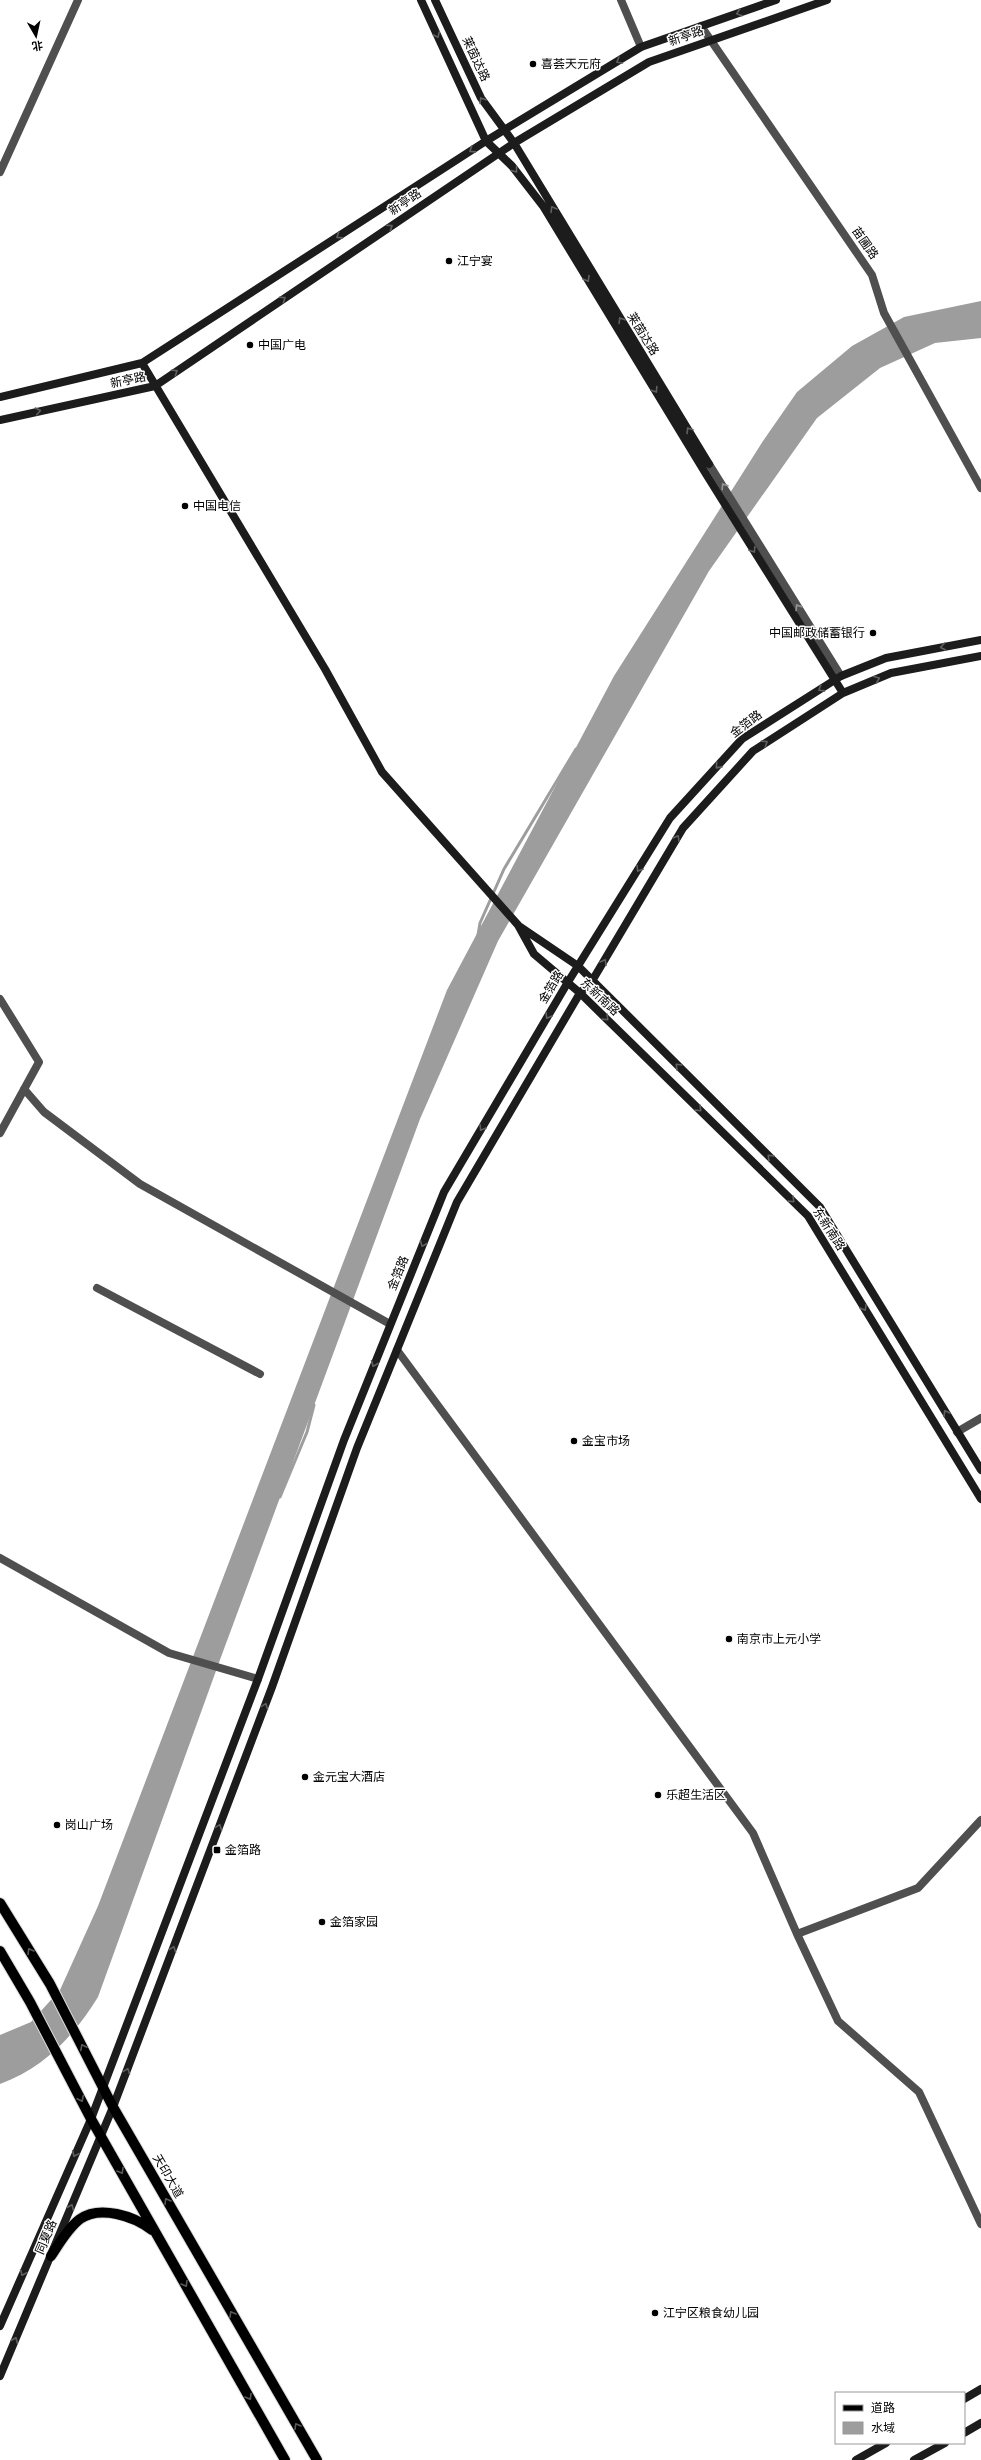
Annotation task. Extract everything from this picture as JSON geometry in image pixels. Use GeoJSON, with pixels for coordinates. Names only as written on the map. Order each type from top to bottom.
{"type":"FeatureCollection","features":[{"type":"Feature","properties":{"kind":"main road"},"geometry":{"type":"LineString","coordinates":[[421,0],[486,141],[512,166],[543,206],[706,474],[838,678],[843,693]]}},
{"type":"Feature","properties":{"kind":"main road","name":"莱茵达路"},"geometry":{"type":"LineString","coordinates":[[434,0],[481,98],[503,131],[514,143],[709,464]]}},
{"type":"Feature","properties":{"kind":"main road","name":"新亭路"},"geometry":{"type":"LineString","coordinates":[[0,397],[142,363],[486,141],[642,47],[776,0]]}},
{"type":"Feature","properties":{"kind":"main road","name":"新亭路"},"geometry":{"type":"LineString","coordinates":[[0,420],[156,386],[514,143],[649,62],[827,0]]}},
{"type":"Feature","properties":{"kind":"main road"},"geometry":{"type":"LineString","coordinates":[[142,363],[325,669],[382,772],[518,925]]}},
{"type":"Feature","properties":{"kind":"main road","name":"金箔路"},"geometry":{"type":"LineString","coordinates":[[91,2119],[258,1678],[344,1440],[444,1192],[568,982],[676,812],[742,739],[838,678],[886,658],[981,640]]}},
{"type":"Feature","properties":{"kind":"main road"},"geometry":{"type":"LineString","coordinates":[[113,2107],[272,1687],[357,1448],[457,1202],[580,993],[592,981],[683,828],[753,751],[843,693],[891,673],[981,656]]}},
{"type":"Feature","properties":{"kind":"main road","name":"东新南路"},"geometry":{"type":"LineString","coordinates":[[518,925],[578,966],[820,1206],[981,1470]]}},
{"type":"Feature","properties":{"kind":"main road","name":"东新南路"},"geometry":{"type":"LineString","coordinates":[[518,925],[534,954],[580,993],[808,1216],[981,1499]]}},
{"type":"Feature","properties":{"kind":"main road","name":"天印大道"},"geometry":{"type":"LineString","coordinates":[[0,1903],[50,1984],[113,2107],[316,2460]]}},
{"type":"Feature","properties":{"kind":"main road"},"geometry":{"type":"LineString","coordinates":[[0,1951],[30,2002],[101,2137],[285,2460]]}},
{"type":"Feature","properties":{"kind":"main road","name":"同夏路"},"geometry":{"type":"LineString","coordinates":[[0,2376],[113,2107]]}},
{"type":"Feature","properties":{"kind":"main road","name":"同夏路"},"geometry":{"type":"LineString","coordinates":[[0,2326],[91,2119]]}},
{"type":"Feature","properties":{"kind":"main road"},"geometry":{"type":"LineString","coordinates":[[51,2256],[68,2231],[79,2220],[88,2215],[100,2213],[130,2218],[156,2233]]}},
{"type":"Feature","properties":{"kind":"main road"},"geometry":{"type":"LineString","coordinates":[[965,2398],[981,2389]]}},
{"type":"Feature","properties":{"kind":"main road"},"geometry":{"type":"LineString","coordinates":[[965,2432],[981,2423]]}},
{"type":"Feature","properties":{"kind":"main road"},"geometry":{"type":"LineString","coordinates":[[856,2460],[884,2444]]}},
{"type":"Feature","properties":{"kind":"main road"},"geometry":{"type":"LineString","coordinates":[[914,2460],[943,2444]]}},
{"type":"Feature","properties":{"kind":"street"},"geometry":{"type":"LineString","coordinates":[[0,172],[78,0]]}},
{"type":"Feature","properties":{"kind":"street"},"geometry":{"type":"LineString","coordinates":[[621,0],[642,47]]}},
{"type":"Feature","properties":{"kind":"street","name":"苗圃路"},"geometry":{"type":"LineString","coordinates":[[700,26],[872,275],[884,313],[981,488]]}},
{"type":"Feature","properties":{"kind":"street","name":"莱茵达路"},"geometry":{"type":"LineString","coordinates":[[709,464],[738,509],[838,678]]}},
{"type":"Feature","properties":{"kind":"street"},"geometry":{"type":"LineString","coordinates":[[0,999],[39,1062],[0,1132]]}},
{"type":"Feature","properties":{"kind":"street"},"geometry":{"type":"LineString","coordinates":[[24,1090],[44,1112],[140,1184],[390,1324]]}},
{"type":"Feature","properties":{"kind":"street"},"geometry":{"type":"LineString","coordinates":[[97,1288],[260,1374]]}},
{"type":"Feature","properties":{"kind":"street"},"geometry":{"type":"LineString","coordinates":[[397,1350],[753,1833],[797,1934],[838,2021],[919,2092],[981,2224]]}},
{"type":"Feature","properties":{"kind":"street"},"geometry":{"type":"LineString","coordinates":[[957,1432],[981,1418]]}},
{"type":"Feature","properties":{"kind":"street"},"geometry":{"type":"LineString","coordinates":[[0,1558],[169,1653],[234,1673],[258,1678]]}},
{"type":"Feature","properties":{"kind":"street"},"geometry":{"type":"LineString","coordinates":[[797,1934],[918,1888],[981,1820]]}},
{"type":"Feature","properties":{"kind":"water"},"geometry":{"type":"Polygon","coordinates":[[[981,301],[981,338],[935,343],[880,368],[817,418],[709,571],[498,941],[420,1119],[221,1657],[98,1997],[79,2025],[44,2060],[16,2077],[0,2084],[0,2035],[31,2022],[60,1990],[98,1906],[447,990],[614,676],[763,441],[797,392],[852,346],[904,317],[981,301]]]}},
{"type":"Feature","properties":{"kind":"waterway"},"geometry":{"type":"LineString","coordinates":[[478,935],[480,923],[504,869],[576,749]]}},
{"type":"Feature","properties":{"kind":"waterway"},"geometry":{"type":"LineString","coordinates":[[280,1497],[307,1432],[314,1405]]}},
{"type":"Feature","properties":{"kind":"place","name":"喜荟天元府"},"geometry":{"type":"Point","coordinates":[533,64]}},
{"type":"Feature","properties":{"kind":"place","name":"江宁宴"},"geometry":{"type":"Point","coordinates":[449,261]}},
{"type":"Feature","properties":{"kind":"place","name":"中国广电"},"geometry":{"type":"Point","coordinates":[250,345]}},
{"type":"Feature","properties":{"kind":"place","name":"中国电信"},"geometry":{"type":"Point","coordinates":[185,506]}},
{"type":"Feature","properties":{"kind":"place","name":"中国邮政储蓄银行"},"geometry":{"type":"Point","coordinates":[873,633]}},
{"type":"Feature","properties":{"kind":"place","name":"金宝市场"},"geometry":{"type":"Point","coordinates":[574,1441]}},
{"type":"Feature","properties":{"kind":"place","name":"南京市上元小学"},"geometry":{"type":"Point","coordinates":[729,1639]}},
{"type":"Feature","properties":{"kind":"place","name":"金元宝大酒店"},"geometry":{"type":"Point","coordinates":[305,1777]}},
{"type":"Feature","properties":{"kind":"place","name":"乐超生活区"},"geometry":{"type":"Point","coordinates":[658,1795]}},
{"type":"Feature","properties":{"kind":"place","name":"岗山广场"},"geometry":{"type":"Point","coordinates":[57,1825]}},
{"type":"Feature","properties":{"kind":"place","name":"金箔路"},"geometry":{"type":"Point","coordinates":[217,1850]}},
{"type":"Feature","properties":{"kind":"place","name":"金箔家园"},"geometry":{"type":"Point","coordinates":[322,1922]}},
{"type":"Feature","properties":{"kind":"place","name":"江宁区粮食幼儿园"},"geometry":{"type":"Point","coordinates":[655,2313]}}]}
